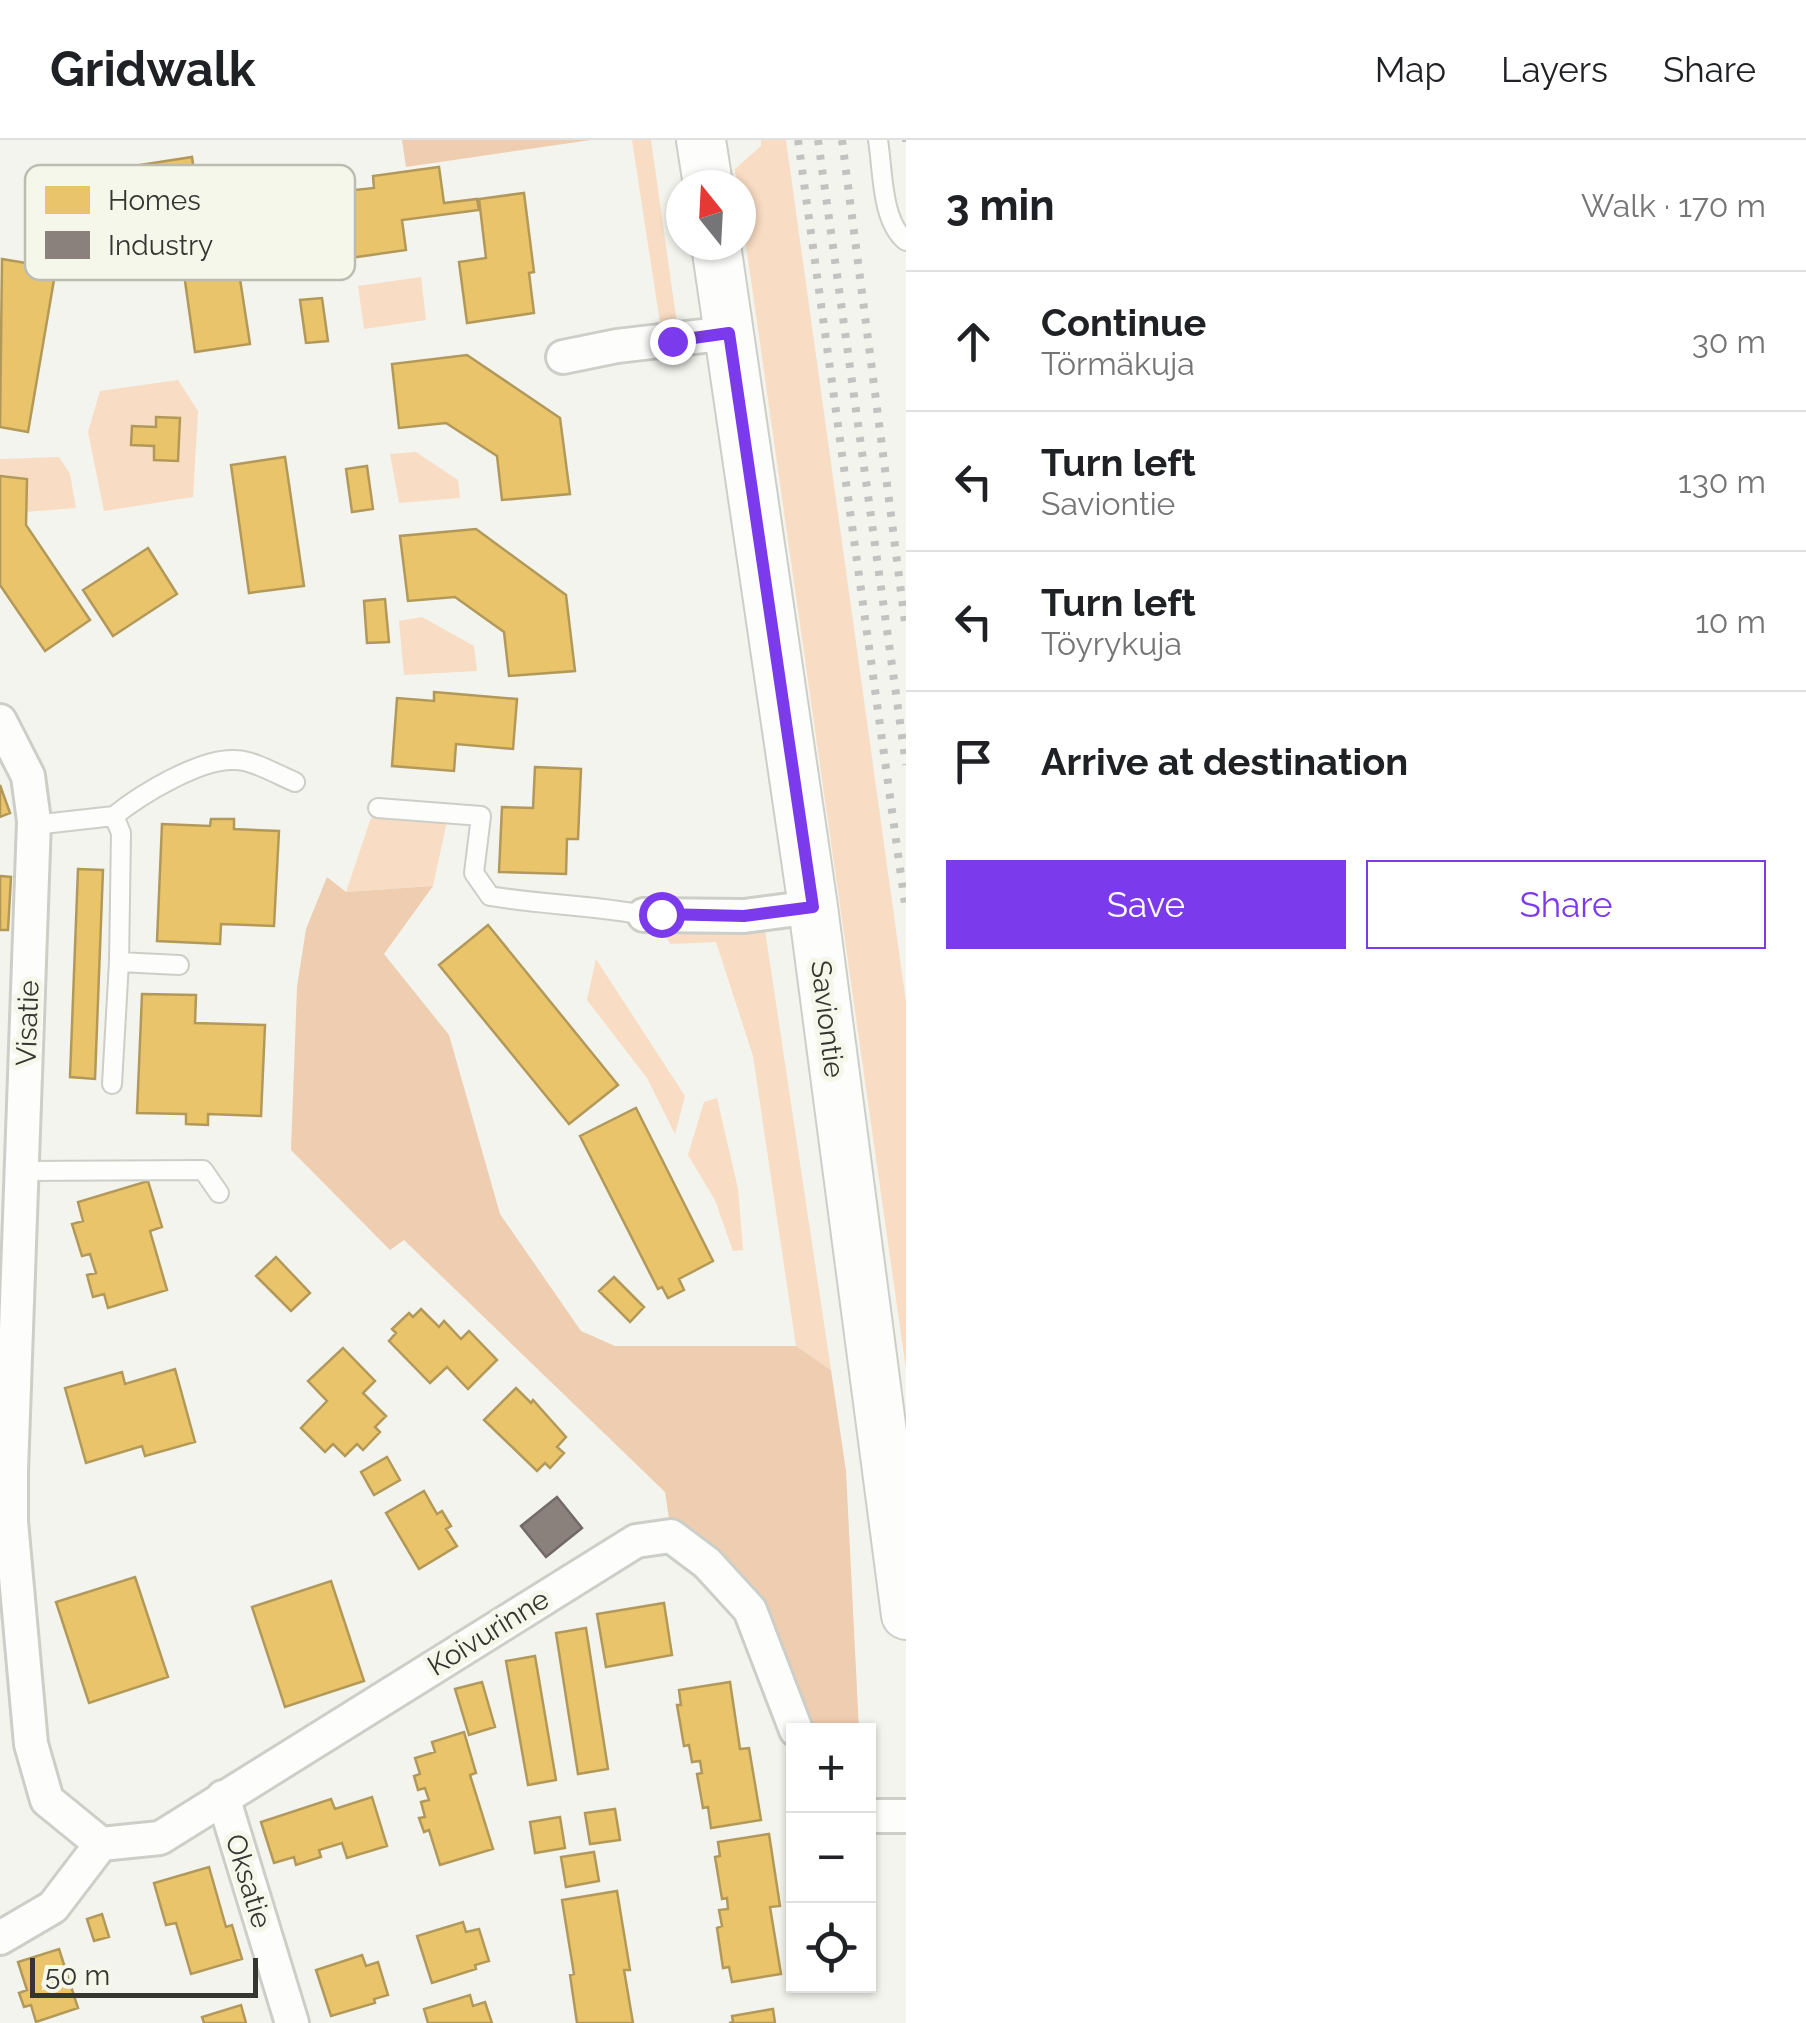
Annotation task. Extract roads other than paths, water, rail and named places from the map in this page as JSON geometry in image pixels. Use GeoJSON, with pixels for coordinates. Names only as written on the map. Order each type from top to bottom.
{"type":"FeatureCollection","features":[{"type":"Feature","properties":{"kind":"main road"},"geometry":{"type":"LineString","coordinates":[[702,140],[706,170]]}},
{"type":"Feature","properties":{"kind":"main road","name":"Saviontie"},"geometry":{"type":"LineString","coordinates":[[718,260],[813,907],[906,1615]]}},
{"type":"Feature","properties":{"kind":"street"},"geometry":{"type":"LineString","coordinates":[[563,357],[618,346],[729,333]]}},
{"type":"Feature","properties":{"kind":"street","name":"Visatie"},"geometry":{"type":"LineString","coordinates":[[0,721],[28,776],[34,824],[12,1521],[32,1744],[48,1800],[100,1844]]}},
{"type":"Feature","properties":{"kind":"street"},"geometry":{"type":"LineString","coordinates":[[644,915],[744,916],[813,907]]}},
{"type":"Feature","properties":{"kind":"street","name":"Koivurinne"},"geometry":{"type":"LineString","coordinates":[[100,1844],[160,1838],[636,1541],[671,1536],[707,1563],[750,1610],[793,1723]]}},
{"type":"Feature","properties":{"kind":"street","name":"Oksatie"},"geometry":{"type":"LineString","coordinates":[[223,1797],[292,2023]]}},
{"type":"Feature","properties":{"kind":"street"},"geometry":{"type":"LineString","coordinates":[[876,1816],[906,1816]]}},
{"type":"Feature","properties":{"kind":"street"},"geometry":{"type":"LineString","coordinates":[[0,1938],[53,1907],[100,1844]]}},
{"type":"Feature","properties":{"kind":"lane"},"geometry":{"type":"LineString","coordinates":[[878,140],[891,221],[906,241]]}},
{"type":"Feature","properties":{"kind":"lane"},"geometry":{"type":"LineString","coordinates":[[34,824],[114,816],[132,801],[202,767],[236,760],[295,782]]}},
{"type":"Feature","properties":{"kind":"lane"},"geometry":{"type":"LineString","coordinates":[[378,808],[481,816],[474,873],[490,896],[542,905],[598,906],[644,915]]}},
{"type":"Feature","properties":{"kind":"lane"},"geometry":{"type":"LineString","coordinates":[[112,1084],[121,833],[114,816]]}},
{"type":"Feature","properties":{"kind":"lane"},"geometry":{"type":"LineString","coordinates":[[119,962],[179,965]]}},
{"type":"Feature","properties":{"kind":"lane"},"geometry":{"type":"LineString","coordinates":[[22,1171],[203,1170],[219,1193]]}},
{"type":"Feature","properties":{"kind":"railway"},"geometry":{"type":"LineString","coordinates":[[798,140],[906,911]]}},
{"type":"Feature","properties":{"kind":"railway"},"geometry":{"type":"LineString","coordinates":[[818,140],[906,765]]}},
{"type":"Feature","properties":{"kind":"railway"},"geometry":{"type":"LineString","coordinates":[[842,140],[906,630]]}}]}
